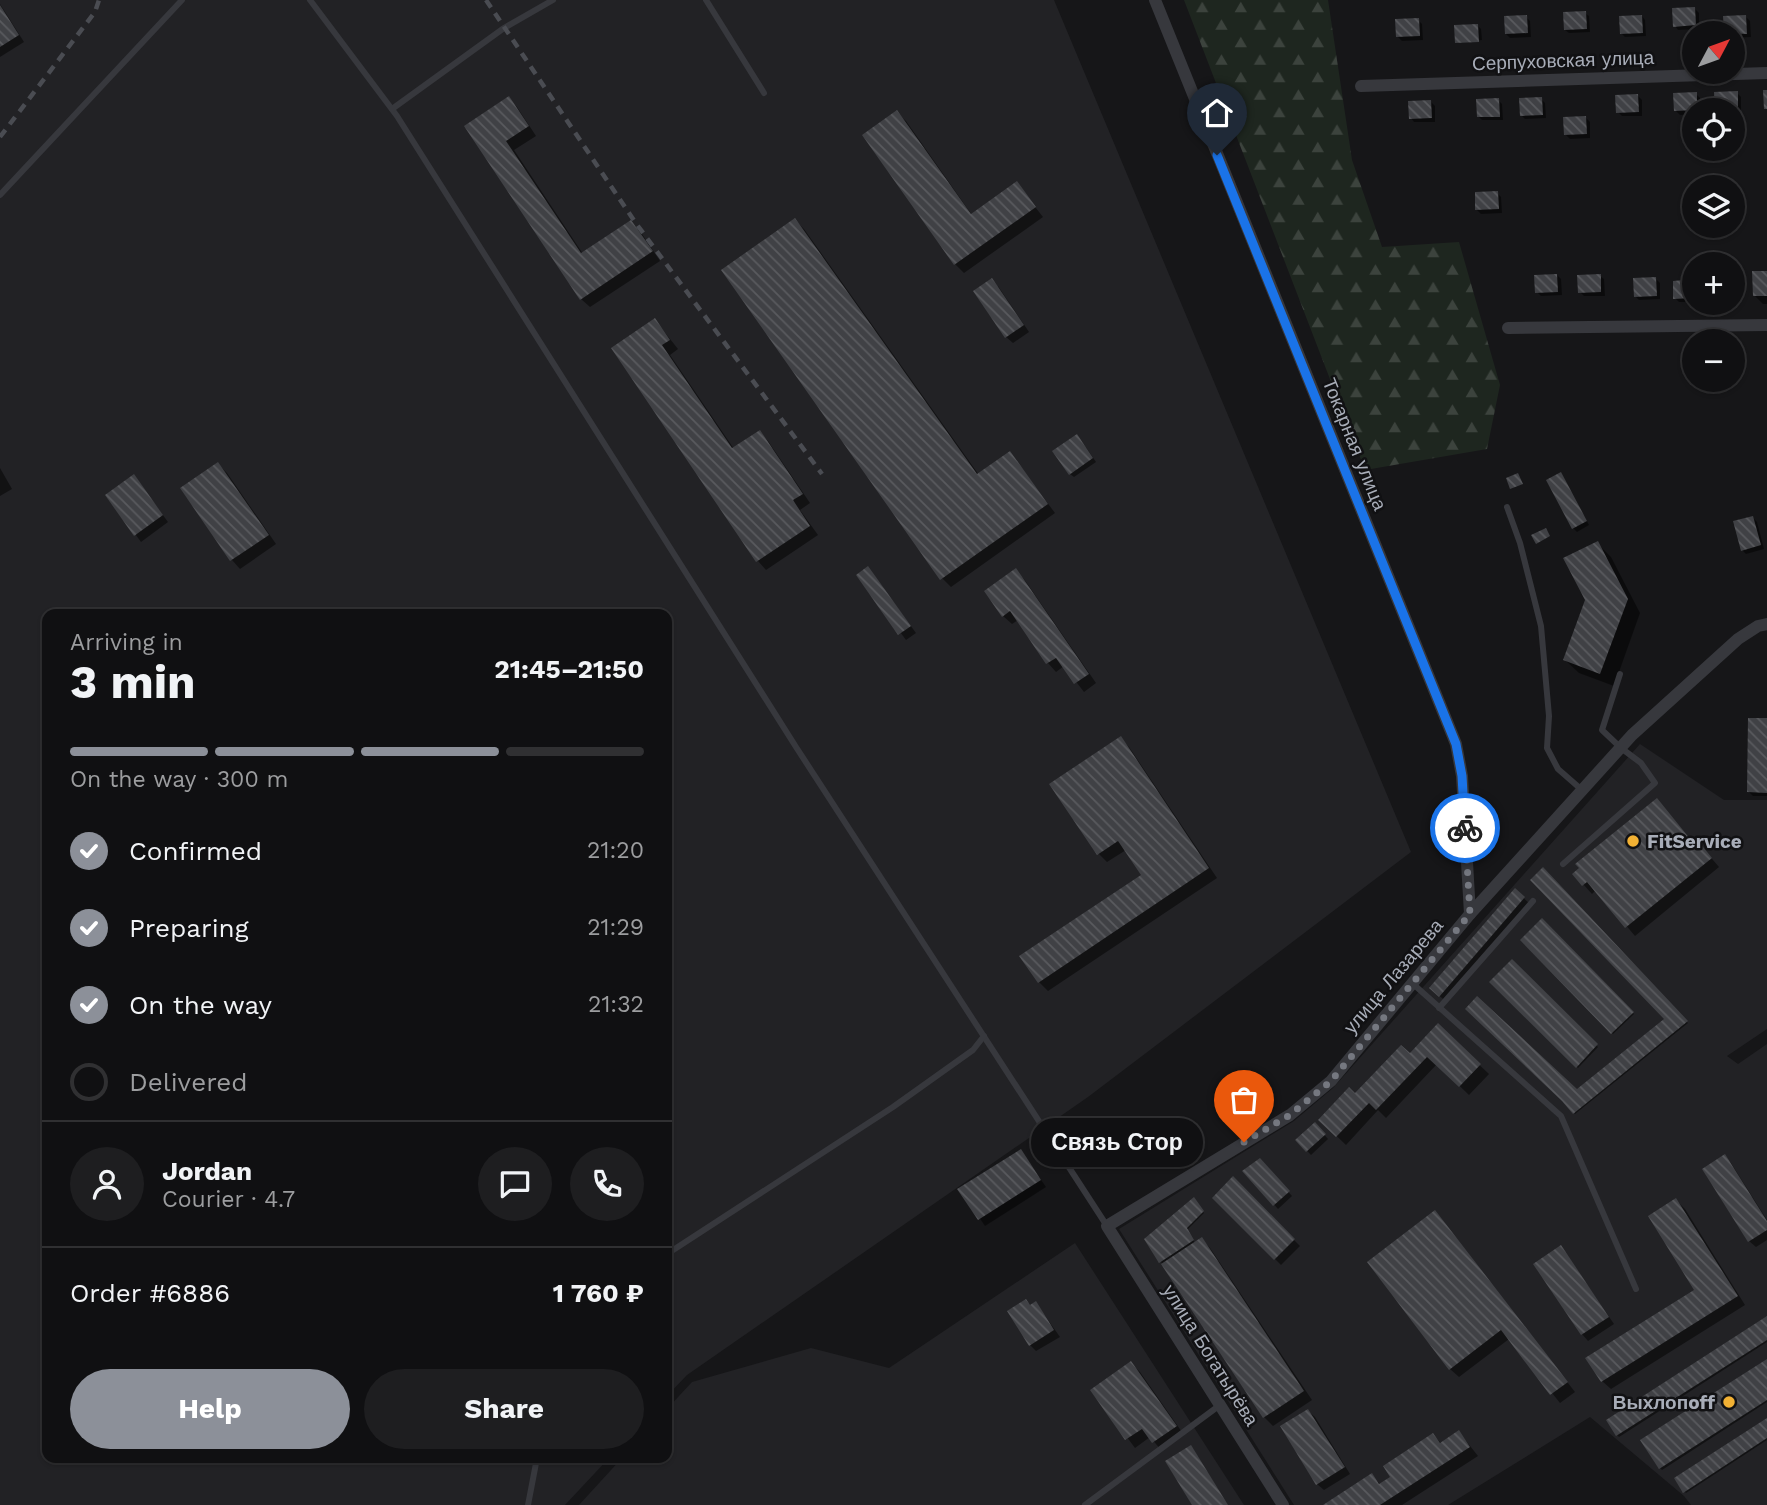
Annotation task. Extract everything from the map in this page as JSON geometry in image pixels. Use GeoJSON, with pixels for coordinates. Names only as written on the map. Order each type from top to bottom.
{"type":"FeatureCollection","features":[{"type":"Feature","properties":{"kind":"street","name":"Токарная улица"},"geometry":{"type":"LineString","coordinates":[[1154,0],[1456,744],[1462,776],[1470,914]]}},
{"type":"Feature","properties":{"kind":"street","name":"Серпуховская улица"},"geometry":{"type":"LineString","coordinates":[[1361,86],[1767,73]]}},
{"type":"Feature","properties":{"kind":"street"},"geometry":{"type":"LineString","coordinates":[[1508,328],[1767,325]]}},
{"type":"Feature","properties":{"kind":"street","name":"улица Лазарева"},"geometry":{"type":"LineString","coordinates":[[1107,1226],[1290,1115],[1331,1081],[1470,914],[1620,748],[1738,639],[1758,626],[1767,624]]}},
{"type":"Feature","properties":{"kind":"street","name":"улица Богатырёва"},"geometry":{"type":"LineString","coordinates":[[1107,1226],[1283,1505]]}},
{"type":"Feature","properties":{"kind":"lane"},"geometry":{"type":"LineString","coordinates":[[0,195],[182,0]]}},
{"type":"Feature","properties":{"kind":"lane"},"geometry":{"type":"LineString","coordinates":[[310,0],[392,109],[796,747],[1107,1226]]}},
{"type":"Feature","properties":{"kind":"lane"},"geometry":{"type":"LineString","coordinates":[[392,109],[504,28],[553,0]]}},
{"type":"Feature","properties":{"kind":"lane"},"geometry":{"type":"LineString","coordinates":[[706,0],[764,93]]}},
{"type":"Feature","properties":{"kind":"lane"},"geometry":{"type":"LineString","coordinates":[[1507,508],[1520,543],[1541,626],[1548,679],[1547,748],[1558,769],[1582,790]]}},
{"type":"Feature","properties":{"kind":"lane"},"geometry":{"type":"LineString","coordinates":[[1563,864],[1655,783],[1641,763],[1620,748],[1602,730],[1620,674]]}},
{"type":"Feature","properties":{"kind":"lane"},"geometry":{"type":"LineString","coordinates":[[1439,1008],[1533,901]]}},
{"type":"Feature","properties":{"kind":"lane"},"geometry":{"type":"LineString","coordinates":[[1412,983],[1561,1116],[1636,1289]]}},
{"type":"Feature","properties":{"kind":"lane"},"geometry":{"type":"LineString","coordinates":[[672,1251],[893,1107],[973,1050],[984,1036]]}},
{"type":"Feature","properties":{"kind":"lane"},"geometry":{"type":"LineString","coordinates":[[1085,1505],[1220,1405]]}},
{"type":"Feature","properties":{"kind":"lane"},"geometry":{"type":"LineString","coordinates":[[528,1505],[536,1463]]}},
{"type":"Feature","properties":{"kind":"shaded area"},"geometry":{"type":"Polygon","coordinates":[[[0,0],[1054,0],[1411,852],[1088,1097],[687,1375],[672,1391],[672,609],[42,609],[42,1463],[604,1463],[565,1505],[0,1505],[0,0]]]}},
{"type":"Feature","properties":{"kind":"shaded area"},"geometry":{"type":"Polygon","coordinates":[[[1640,744],[1724,800],[1767,800],[1767,1029],[1727,1056],[1738,1064],[1767,1044],[1767,1505],[1691,1505],[1684,1496],[1590,1417],[1448,1505],[1294,1505],[1119,1229],[1294,1121],[1333,1088],[1640,744]]]}},
{"type":"Feature","properties":{"kind":"shaded area"},"geometry":{"type":"Polygon","coordinates":[[[1075,1243],[1244,1505],[579,1505],[617,1463],[672,1463],[672,1404],[692,1382],[811,1348],[889,1368],[1075,1243]]]}},
{"type":"Feature","properties":{"kind":"green space"},"geometry":{"type":"Polygon","coordinates":[[[1184,0],[1328,0],[1352,160],[1382,247],[1459,242],[1500,385],[1487,449],[1365,470],[1184,0]]]}},
{"type":"Feature","properties":{"kind":"building"},"geometry":{"type":"Polygon","coordinates":[[[0,5],[19,35],[0,47],[0,5]]]}},
{"type":"Feature","properties":{"kind":"building"},"geometry":{"type":"Polygon","coordinates":[[[1695,7],[1696,21],[1682,21],[1682,26],[1673,27],[1672,8],[1695,7]]]}},
{"type":"Feature","properties":{"kind":"building"},"geometry":{"type":"Polygon","coordinates":[[[1586,11],[1587,29],[1564,30],[1563,12],[1586,11]]]}},
{"type":"Feature","properties":{"kind":"building"},"geometry":{"type":"Polygon","coordinates":[[[1527,15],[1528,33],[1505,34],[1504,16],[1527,15]]]}},
{"type":"Feature","properties":{"kind":"building"},"geometry":{"type":"Polygon","coordinates":[[[1642,15],[1643,33],[1620,34],[1619,16],[1642,15]]]}},
{"type":"Feature","properties":{"kind":"building"},"geometry":{"type":"Polygon","coordinates":[[[1746,15],[1747,34],[1745,21],[1723,21],[1723,16],[1746,15]]]}},
{"type":"Feature","properties":{"kind":"building"},"geometry":{"type":"Polygon","coordinates":[[[1419,18],[1420,36],[1396,37],[1395,19],[1419,18]]]}},
{"type":"Feature","properties":{"kind":"building"},"geometry":{"type":"Polygon","coordinates":[[[1478,24],[1479,42],[1455,43],[1454,25],[1478,24]]]}},
{"type":"Feature","properties":{"kind":"building"},"geometry":{"type":"Polygon","coordinates":[[[1763,90],[1767,90],[1767,109],[1764,109],[1763,90]]]}},
{"type":"Feature","properties":{"kind":"building"},"geometry":{"type":"Polygon","coordinates":[[[1738,91],[1738,98],[1714,98],[1714,92],[1738,91]]]}},
{"type":"Feature","properties":{"kind":"building"},"geometry":{"type":"Polygon","coordinates":[[[1697,92],[1697,98],[1682,98],[1682,111],[1674,111],[1673,93],[1697,92]]]}},
{"type":"Feature","properties":{"kind":"building"},"geometry":{"type":"Polygon","coordinates":[[[1638,94],[1639,112],[1616,113],[1615,95],[1638,94]]]}},
{"type":"Feature","properties":{"kind":"building"},"geometry":{"type":"Polygon","coordinates":[[[509,96],[529,126],[506,141],[581,253],[631,220],[653,251],[580,300],[464,126],[509,96]]]}},
{"type":"Feature","properties":{"kind":"building"},"geometry":{"type":"Polygon","coordinates":[[[1542,97],[1543,115],[1520,116],[1519,98],[1542,97]]]}},
{"type":"Feature","properties":{"kind":"building"},"geometry":{"type":"Polygon","coordinates":[[[1499,98],[1500,117],[1477,117],[1476,99],[1499,98]]]}},
{"type":"Feature","properties":{"kind":"building"},"geometry":{"type":"Polygon","coordinates":[[[1431,100],[1432,118],[1409,119],[1408,101],[1431,100]]]}},
{"type":"Feature","properties":{"kind":"building"},"geometry":{"type":"Polygon","coordinates":[[[897,110],[971,214],[1017,181],[1036,207],[954,265],[862,135],[897,110]]]}},
{"type":"Feature","properties":{"kind":"building"},"geometry":{"type":"Polygon","coordinates":[[[1586,116],[1587,134],[1564,135],[1563,117],[1586,116]]]}},
{"type":"Feature","properties":{"kind":"building"},"geometry":{"type":"Polygon","coordinates":[[[1498,191],[1499,209],[1475,210],[1475,192],[1498,191]]]}},
{"type":"Feature","properties":{"kind":"building"},"geometry":{"type":"Polygon","coordinates":[[[795,218],[977,474],[1010,451],[1048,504],[940,580],[721,270],[795,218]]]}},
{"type":"Feature","properties":{"kind":"building"},"geometry":{"type":"Polygon","coordinates":[[[1752,271],[1767,271],[1767,296],[1753,296],[1752,271]]]}},
{"type":"Feature","properties":{"kind":"building"},"geometry":{"type":"Polygon","coordinates":[[[1557,274],[1558,292],[1535,293],[1534,275],[1557,274]]]}},
{"type":"Feature","properties":{"kind":"building"},"geometry":{"type":"Polygon","coordinates":[[[1601,274],[1601,292],[1578,293],[1577,275],[1601,274]]]}},
{"type":"Feature","properties":{"kind":"building"},"geometry":{"type":"Polygon","coordinates":[[[1656,277],[1657,296],[1634,297],[1633,278],[1656,277]]]}},
{"type":"Feature","properties":{"kind":"building"},"geometry":{"type":"Polygon","coordinates":[[[992,278],[1024,325],[1005,338],[973,291],[992,278]]]}},
{"type":"Feature","properties":{"kind":"building"},"geometry":{"type":"Polygon","coordinates":[[[1682,280],[1682,299],[1673,299],[1673,281],[1682,280]]]}},
{"type":"Feature","properties":{"kind":"building"},"geometry":{"type":"Polygon","coordinates":[[[655,318],[670,340],[662,345],[732,448],[760,430],[803,494],[793,500],[810,526],[756,562],[611,348],[655,318]]]}},
{"type":"Feature","properties":{"kind":"building"},"geometry":{"type":"Polygon","coordinates":[[[1077,434],[1093,458],[1069,475],[1052,451],[1077,434]]]}},
{"type":"Feature","properties":{"kind":"building"},"geometry":{"type":"Polygon","coordinates":[[[218,462],[269,535],[230,561],[180,488],[218,462]]]}},
{"type":"Feature","properties":{"kind":"building"},"geometry":{"type":"Polygon","coordinates":[[[1561,472],[1587,521],[1572,529],[1546,480],[1561,472]]]}},
{"type":"Feature","properties":{"kind":"building"},"geometry":{"type":"Polygon","coordinates":[[[1518,473],[1523,484],[1510,489],[1506,478],[1518,473]]]}},
{"type":"Feature","properties":{"kind":"building"},"geometry":{"type":"Polygon","coordinates":[[[134,474],[163,515],[134,536],[105,495],[134,474]]]}},
{"type":"Feature","properties":{"kind":"building"},"geometry":{"type":"Polygon","coordinates":[[[1753,516],[1761,545],[1741,551],[1733,521],[1753,516]]]}},
{"type":"Feature","properties":{"kind":"building"},"geometry":{"type":"Polygon","coordinates":[[[1546,528],[1550,536],[1536,544],[1531,535],[1546,528]]]}},
{"type":"Feature","properties":{"kind":"building"},"geometry":{"type":"Polygon","coordinates":[[[1598,541],[1628,599],[1600,674],[1563,660],[1585,600],[1563,558],[1598,541]]]}},
{"type":"Feature","properties":{"kind":"building"},"geometry":{"type":"Polygon","coordinates":[[[868,566],[911,626],[898,635],[856,575],[868,566]]]}},
{"type":"Feature","properties":{"kind":"building"},"geometry":{"type":"Polygon","coordinates":[[[1016,568],[1089,674],[1074,684],[1056,658],[1046,664],[1010,611],[1002,617],[984,591],[1016,568]]]}},
{"type":"Feature","properties":{"kind":"building"},"geometry":{"type":"Polygon","coordinates":[[[1748,718],[1767,718],[1767,793],[1747,792],[1748,718]]]}},
{"type":"Feature","properties":{"kind":"building"},"geometry":{"type":"Polygon","coordinates":[[[1121,736],[1209,868],[1038,983],[1019,956],[1141,875],[1118,841],[1097,855],[1049,784],[1121,736]]]}},
{"type":"Feature","properties":{"kind":"building"},"geometry":{"type":"Polygon","coordinates":[[[1657,798],[1695,845],[1699,842],[1712,858],[1625,928],[1587,882],[1582,886],[1572,874],[1579,868],[1575,864],[1657,798]]]}},
{"type":"Feature","properties":{"kind":"building"},"geometry":{"type":"Polygon","coordinates":[[[1543,867],[1688,1021],[1573,1114],[1465,1009],[1477,996],[1577,1089],[1664,1019],[1530,880],[1543,867]]]}},
{"type":"Feature","properties":{"kind":"building"},"geometry":{"type":"Polygon","coordinates":[[[1515,888],[1525,897],[1439,997],[1429,988],[1515,888]]]}},
{"type":"Feature","properties":{"kind":"building"},"geometry":{"type":"Polygon","coordinates":[[[1542,918],[1634,1012],[1611,1034],[1520,940],[1542,918]]]}},
{"type":"Feature","properties":{"kind":"building"},"geometry":{"type":"Polygon","coordinates":[[[1512,959],[1598,1044],[1576,1068],[1489,982],[1512,959]]]}},
{"type":"Feature","properties":{"kind":"building"},"geometry":{"type":"Polygon","coordinates":[[[1438,1023],[1481,1064],[1459,1087],[1427,1057],[1376,1110],[1369,1103],[1336,1137],[1318,1120],[1349,1087],[1355,1093],[1401,1045],[1410,1053],[1438,1023]]]}},
{"type":"Feature","properties":{"kind":"building"},"geometry":{"type":"Polygon","coordinates":[[[1315,1122],[1326,1134],[1306,1152],[1295,1140],[1315,1122]]]}},
{"type":"Feature","properties":{"kind":"building"},"geometry":{"type":"Polygon","coordinates":[[[1021,1149],[1041,1180],[978,1220],[957,1189],[1021,1149]]]}},
{"type":"Feature","properties":{"kind":"building"},"geometry":{"type":"Polygon","coordinates":[[[1725,1154],[1767,1221],[1767,1230],[1748,1242],[1702,1169],[1725,1154]]]}},
{"type":"Feature","properties":{"kind":"building"},"geometry":{"type":"Polygon","coordinates":[[[1260,1158],[1290,1191],[1273,1206],[1242,1171],[1260,1158]]]}},
{"type":"Feature","properties":{"kind":"building"},"geometry":{"type":"Polygon","coordinates":[[[1233,1176],[1295,1239],[1274,1260],[1212,1198],[1233,1176]]]}},
{"type":"Feature","properties":{"kind":"building"},"geometry":{"type":"Polygon","coordinates":[[[1194,1197],[1204,1211],[1187,1228],[1194,1240],[1159,1263],[1144,1239],[1194,1197]]]}},
{"type":"Feature","properties":{"kind":"building"},"geometry":{"type":"Polygon","coordinates":[[[1676,1198],[1738,1296],[1601,1382],[1585,1358],[1694,1290],[1648,1216],[1676,1198]]]}},
{"type":"Feature","properties":{"kind":"building"},"geometry":{"type":"Polygon","coordinates":[[[1435,1210],[1568,1382],[1550,1395],[1501,1330],[1449,1370],[1367,1262],[1435,1210]]]}},
{"type":"Feature","properties":{"kind":"building"},"geometry":{"type":"Polygon","coordinates":[[[1202,1237],[1304,1391],[1263,1418],[1161,1264],[1202,1237]]]}},
{"type":"Feature","properties":{"kind":"building"},"geometry":{"type":"Polygon","coordinates":[[[1561,1245],[1609,1317],[1581,1335],[1533,1264],[1561,1245]]]}},
{"type":"Feature","properties":{"kind":"building"},"geometry":{"type":"Polygon","coordinates":[[[1026,1299],[1030,1305],[1036,1301],[1054,1330],[1029,1346],[1007,1311],[1026,1299]]]}},
{"type":"Feature","properties":{"kind":"building"},"geometry":{"type":"Polygon","coordinates":[[[1767,1316],[1767,1340],[1616,1436],[1606,1420],[1767,1316]]]}},
{"type":"Feature","properties":{"kind":"building"},"geometry":{"type":"Polygon","coordinates":[[[1767,1359],[1767,1400],[1659,1469],[1640,1440],[1767,1359]]]}},
{"type":"Feature","properties":{"kind":"building"},"geometry":{"type":"Polygon","coordinates":[[[1131,1361],[1177,1426],[1152,1443],[1142,1429],[1125,1440],[1090,1390],[1131,1361]]]}},
{"type":"Feature","properties":{"kind":"building"},"geometry":{"type":"Polygon","coordinates":[[[1308,1409],[1345,1467],[1316,1485],[1280,1426],[1308,1409]]]}},
{"type":"Feature","properties":{"kind":"building"},"geometry":{"type":"Polygon","coordinates":[[[1767,1418],[1767,1438],[1683,1493],[1674,1478],[1767,1418]]]}},
{"type":"Feature","properties":{"kind":"building"},"geometry":{"type":"Polygon","coordinates":[[[1459,1430],[1470,1447],[1380,1505],[1323,1505],[1372,1473],[1379,1484],[1390,1477],[1383,1466],[1433,1433],[1440,1443],[1459,1430]]]}},
{"type":"Feature","properties":{"kind":"building"},"geometry":{"type":"Polygon","coordinates":[[[1191,1445],[1228,1505],[1192,1505],[1165,1461],[1191,1445]]]}},
{"type":"Feature","properties":{"kind":"railway"},"geometry":{"type":"LineString","coordinates":[[0,137],[95,12],[99,0]]}},
{"type":"Feature","properties":{"kind":"railway"},"geometry":{"type":"LineString","coordinates":[[486,0],[635,222],[822,474]]}},
{"type":"Feature","properties":{"kind":"way so far"},"geometry":{"type":"LineString","coordinates":[[1244,1142],[1290,1115],[1331,1081],[1470,914],[1465,828]]}},
{"type":"Feature","properties":{"kind":"place","name":"FitService"},"geometry":{"type":"Point","coordinates":[1633,841]}},
{"type":"Feature","properties":{"kind":"place","name":"Связь Стор"},"geometry":{"type":"Point","coordinates":[1244,1142]}},
{"type":"Feature","properties":{"kind":"place","name":"Выхлопoff"},"geometry":{"type":"Point","coordinates":[1729,1402]}},
{"type":"Feature","properties":{"kind":"route"},"geometry":{"type":"LineString","coordinates":[[1217,155],[1456,744],[1462,776],[1465,828]]}}]}
